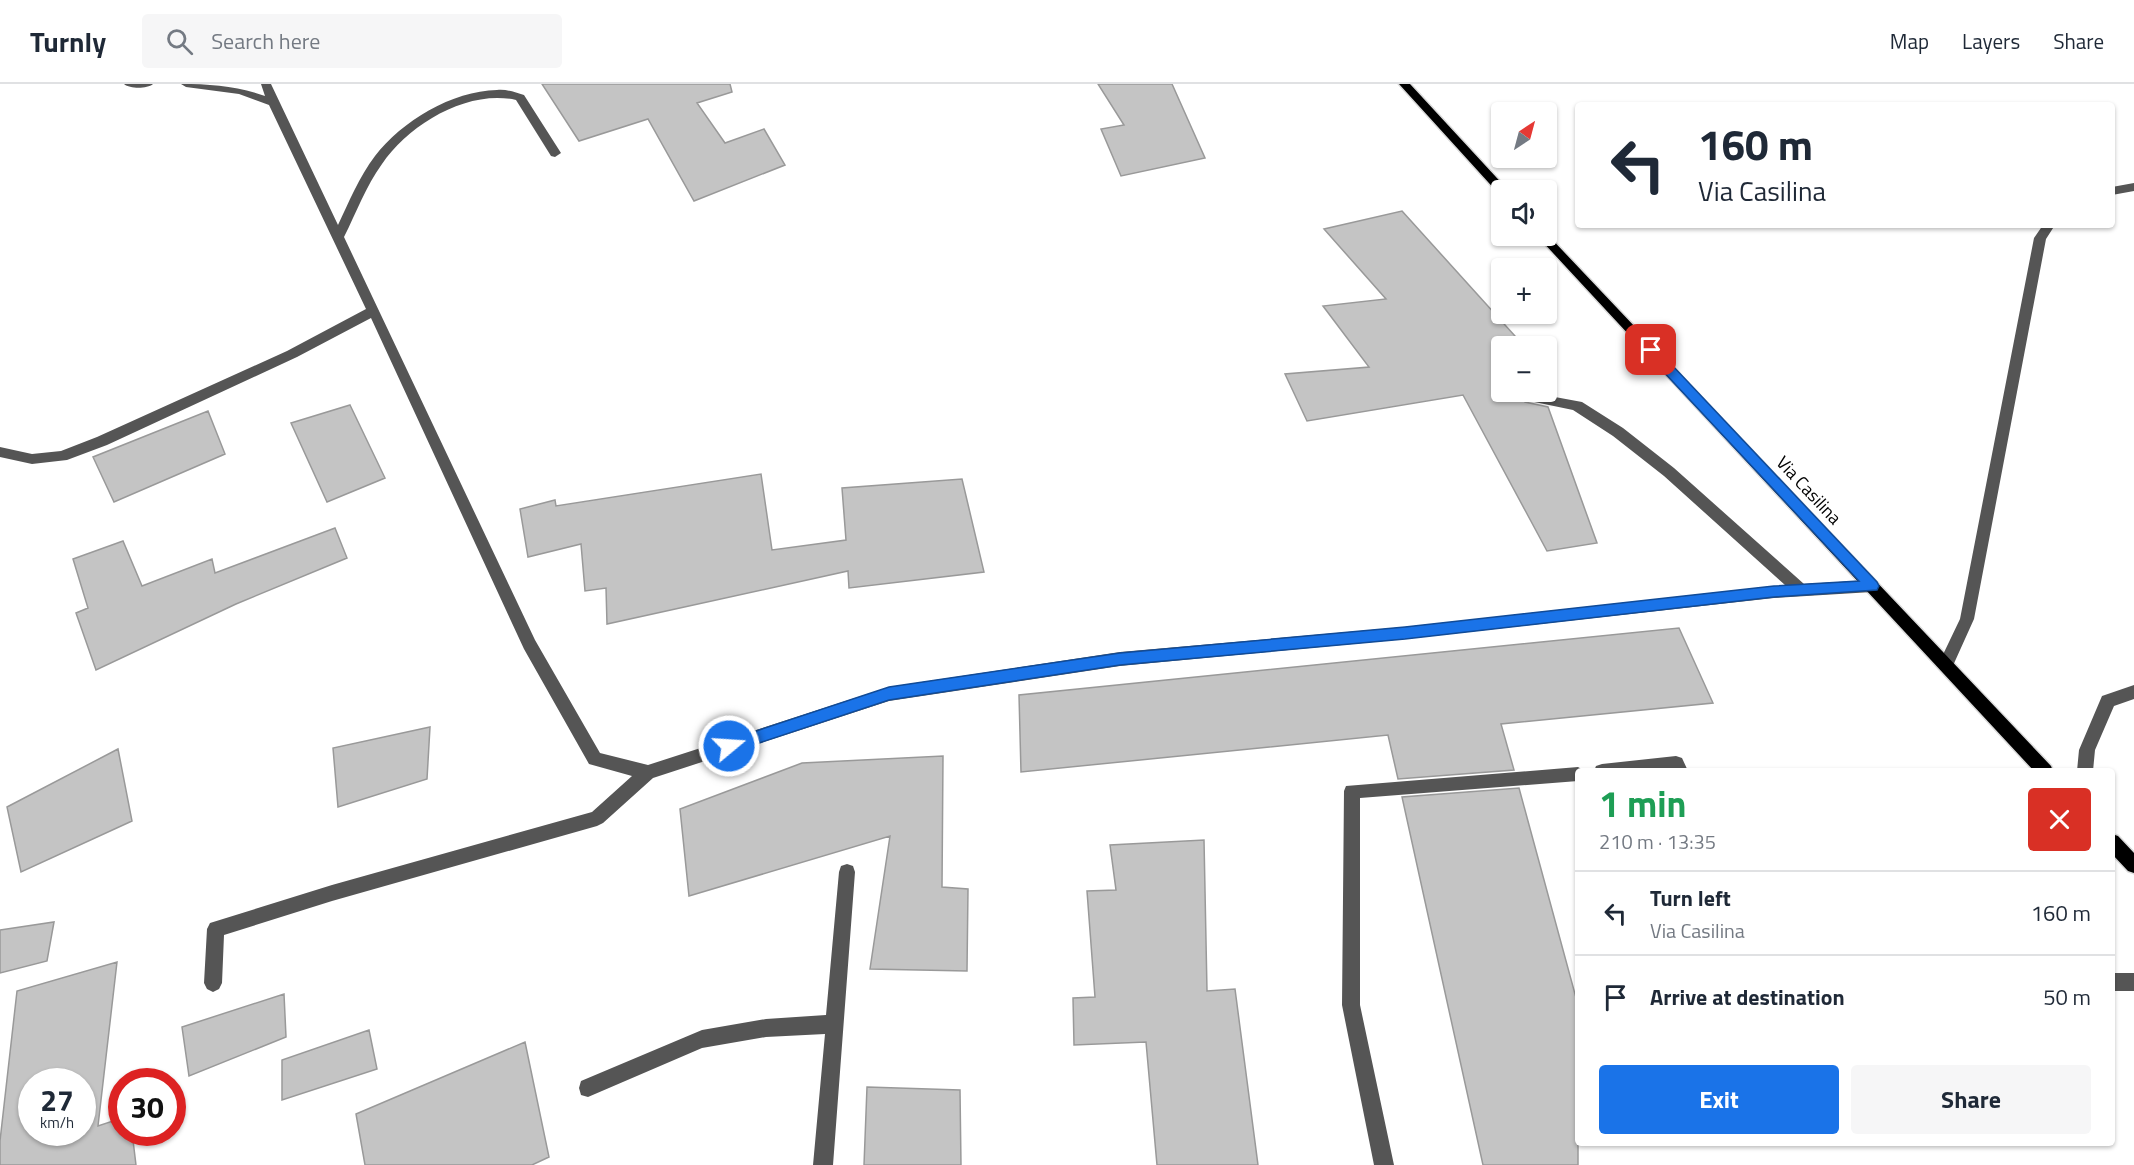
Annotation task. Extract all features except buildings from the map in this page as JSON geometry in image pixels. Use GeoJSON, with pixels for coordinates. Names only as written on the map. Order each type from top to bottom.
{"type":"FeatureCollection","features":[{"type":"Feature","properties":{"kind":"main road"},"geometry":{"type":"LineString","coordinates":[[1404,84],[1493,180]]}},
{"type":"Feature","properties":{"kind":"main road","name":"Via Casilina"},"geometry":{"type":"LineString","coordinates":[[1553,246],[2042,768]]}},
{"type":"Feature","properties":{"kind":"main road"},"geometry":{"type":"LineString","coordinates":[[2115,845],[2134,866]]}},
{"type":"Feature","properties":{"kind":"street"},"geometry":{"type":"LineString","coordinates":[[129,84],[148,84]]}},
{"type":"Feature","properties":{"kind":"street"},"geometry":{"type":"LineString","coordinates":[[186,84],[241,92],[273,103]]}},
{"type":"Feature","properties":{"kind":"street"},"geometry":{"type":"LineString","coordinates":[[266,84],[529,644],[595,759],[648,771]]}},
{"type":"Feature","properties":{"kind":"street"},"geometry":{"type":"LineString","coordinates":[[338,237],[365,180],[380,158],[395,142],[414,125],[444,109],[472,98],[498,93],[520,97],[555,153]]}},
{"type":"Feature","properties":{"kind":"street"},"geometry":{"type":"LineString","coordinates":[[2115,190],[2134,187]]}},
{"type":"Feature","properties":{"kind":"street"},"geometry":{"type":"LineString","coordinates":[[1946,666],[1967,619],[2040,238],[2047,228]]}},
{"type":"Feature","properties":{"kind":"street"},"geometry":{"type":"LineString","coordinates":[[0,452],[32,459],[62,456],[102,441],[271,364],[374,311]]}},
{"type":"Feature","properties":{"kind":"street"},"geometry":{"type":"LineString","coordinates":[[1557,402],[1577,406],[1618,432],[1669,472],[1801,590]]}},
{"type":"Feature","properties":{"kind":"street"},"geometry":{"type":"LineString","coordinates":[[213,983],[216,929],[332,893],[597,819],[648,771],[889,694],[1120,659],[1405,633],[1801,590],[1872,586]]}},
{"type":"Feature","properties":{"kind":"street"},"geometry":{"type":"LineString","coordinates":[[2085,768],[2087,750],[2108,701],[2134,692]]}},
{"type":"Feature","properties":{"kind":"street"},"geometry":{"type":"LineString","coordinates":[[1630,768],[1676,763],[1678,768]]}},
{"type":"Feature","properties":{"kind":"street"},"geometry":{"type":"LineString","coordinates":[[1384,1165],[1352,1005],[1353,791],[1575,774]]}},
{"type":"Feature","properties":{"kind":"street"},"geometry":{"type":"LineString","coordinates":[[823,1165],[847,872]]}},
{"type":"Feature","properties":{"kind":"street"},"geometry":{"type":"LineString","coordinates":[[2115,982],[2134,982]]}},
{"type":"Feature","properties":{"kind":"street"},"geometry":{"type":"LineString","coordinates":[[588,1088],[702,1039],[766,1028],[833,1024]]}},
{"type":"Feature","properties":{"kind":"route"},"geometry":{"type":"LineString","coordinates":[[729,746],[889,694],[1120,659],[1405,633],[1774,592],[1872,586],[1651,350]]}}]}
